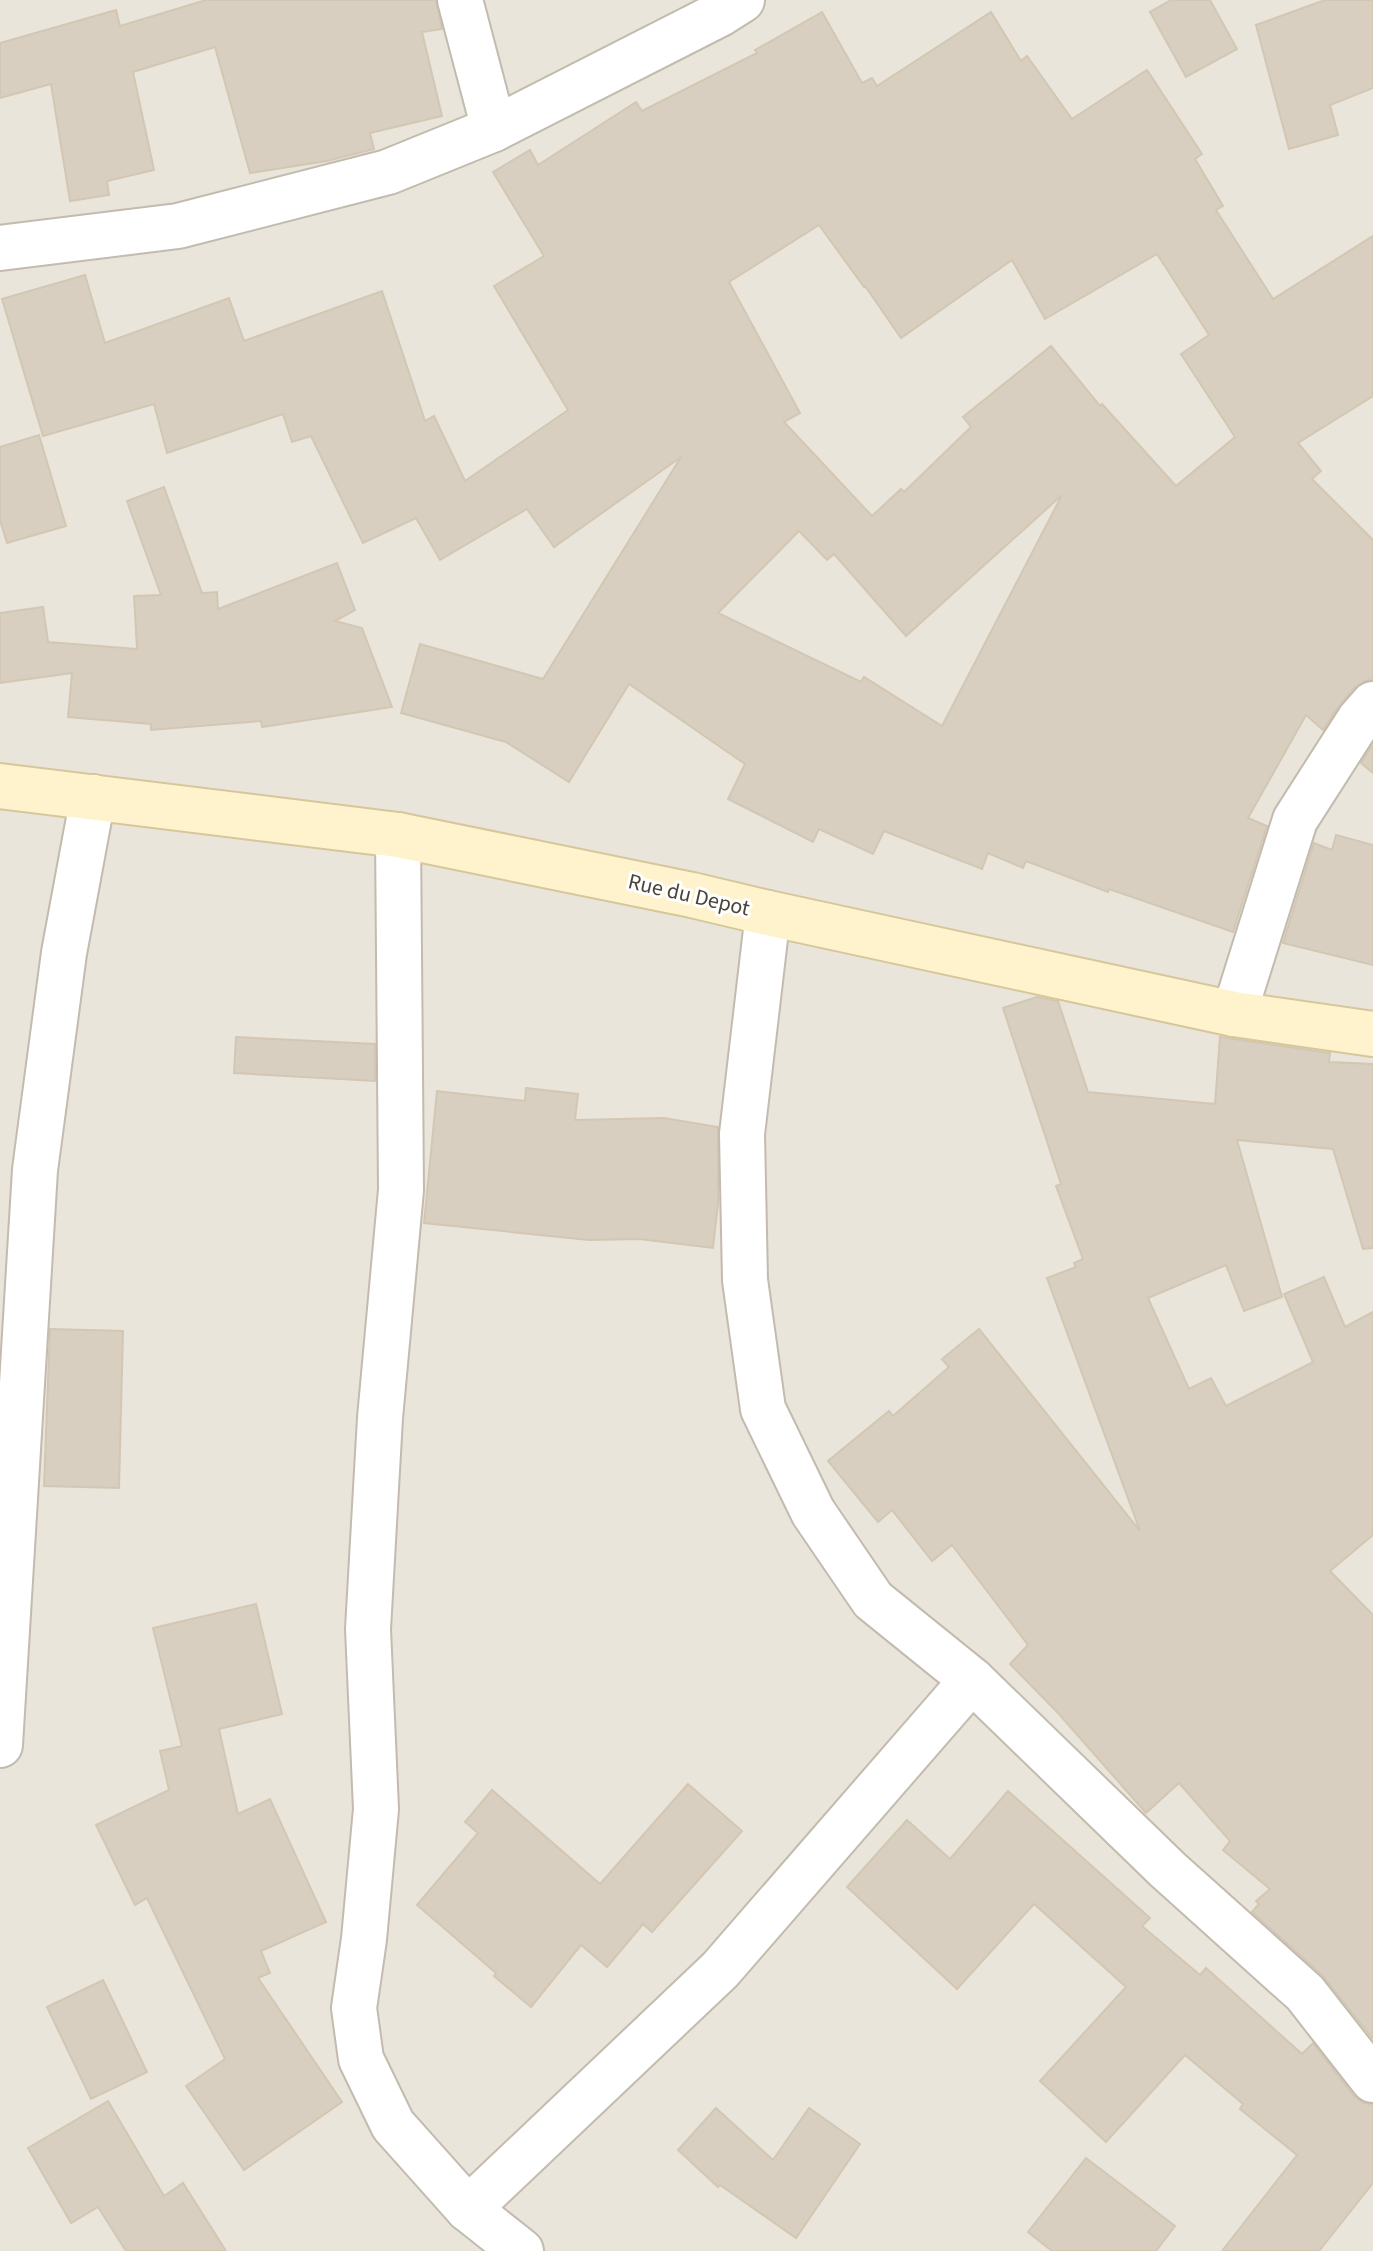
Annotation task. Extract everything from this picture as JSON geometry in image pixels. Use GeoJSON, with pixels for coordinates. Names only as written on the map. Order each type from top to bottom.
{"type":"FeatureCollection","features":[{"type":"Feature","properties":{"kind":"street"},"geometry":{"type":"LineString","coordinates":[[460,0],[494,129]]}},
{"type":"Feature","properties":{"kind":"street"},"geometry":{"type":"LineString","coordinates":[[0,248],[178,226],[388,172],[494,129],[742,0]]}},
{"type":"Feature","properties":{"kind":"street"},"geometry":{"type":"LineString","coordinates":[[1234,1014],[1295,820],[1359,720],[1373,704]]}},
{"type":"Feature","properties":{"kind":"street","name":"Rue du Depot"},"geometry":{"type":"LineString","coordinates":[[0,786],[398,835],[692,895],[1234,1014],[1373,1034]]}},
{"type":"Feature","properties":{"kind":"street"},"geometry":{"type":"LineString","coordinates":[[0,1745],[35,1170],[64,953],[93,797]]}},
{"type":"Feature","properties":{"kind":"street"},"geometry":{"type":"LineString","coordinates":[[398,835],[401,1190],[380,1418],[368,1629],[376,1809],[354,2008],[361,2059],[393,2125],[468,2209],[521,2251]]}},
{"type":"Feature","properties":{"kind":"street"},"geometry":{"type":"LineString","coordinates":[[768,913],[742,1134],[745,1280],[763,1409],[813,1512],[873,1600],[972,1680],[1168,1870],[1305,1993],[1373,2080]]}},
{"type":"Feature","properties":{"kind":"street"},"geometry":{"type":"LineString","coordinates":[[468,2209],[720,1970],[972,1680]]}},
{"type":"Feature","properties":{"kind":"shaded area"},"geometry":{"type":"Polygon","coordinates":[[[0,0],[1373,0],[1373,2251],[0,2251],[0,0]]]}},
{"type":"Feature","properties":{"kind":"building"},"geometry":{"type":"Polygon","coordinates":[[[206,0],[436,0],[442,29],[422,32],[442,116],[370,133],[374,149],[327,161],[250,173],[215,47],[133,72],[154,170],[107,181],[109,195],[70,201],[51,84],[0,98],[0,43],[116,10],[120,26],[206,0]]]}},
{"type":"Feature","properties":{"kind":"building"},"geometry":{"type":"Polygon","coordinates":[[[1171,0],[1210,0],[1237,49],[1186,77],[1150,12],[1171,0]]]}},
{"type":"Feature","properties":{"kind":"building"},"geometry":{"type":"Polygon","coordinates":[[[1325,0],[1373,0],[1373,88],[1330,105],[1338,135],[1289,149],[1256,25],[1325,0]]]}},
{"type":"Feature","properties":{"kind":"building"},"geometry":{"type":"Polygon","coordinates":[[[822,12],[862,83],[872,78],[877,86],[991,12],[1021,61],[1027,56],[1072,119],[1147,70],[1202,154],[1195,159],[1223,206],[1216,210],[1273,299],[1373,236],[1373,396],[1298,443],[1321,471],[1312,479],[1373,540],[1373,680],[1364,681],[1354,688],[1323,730],[1306,715],[1248,818],[1267,826],[1233,932],[1109,889],[1108,892],[1026,861],[1023,868],[988,853],[982,869],[884,831],[873,854],[819,829],[813,842],[728,799],[745,764],[629,684],[569,782],[506,742],[401,713],[420,644],[543,679],[681,457],[554,547],[527,509],[440,560],[416,518],[363,543],[311,436],[292,442],[283,414],[167,453],[154,404],[43,436],[2,299],[85,275],[105,343],[229,298],[244,341],[382,291],[425,421],[434,416],[465,481],[568,410],[494,286],[544,256],[493,172],[530,150],[538,165],[636,102],[642,111],[757,53],[755,50],[822,12]],[[819,225],[729,282],[800,413],[784,422],[872,516],[901,489],[904,492],[971,427],[963,417],[1051,346],[1100,406],[1102,404],[1176,486],[1235,437],[1181,354],[1209,335],[1157,254],[1045,319],[1012,260],[901,338],[819,225]],[[1062,495],[906,636],[834,554],[827,560],[799,531],[718,613],[861,682],[864,677],[942,726],[1062,495]]]}},
{"type":"Feature","properties":{"kind":"building"},"geometry":{"type":"Polygon","coordinates":[[[39,435],[66,526],[7,543],[0,520],[0,447],[39,435]]]}},
{"type":"Feature","properties":{"kind":"building"},"geometry":{"type":"Polygon","coordinates":[[[164,487],[202,593],[217,592],[218,609],[337,563],[355,610],[335,621],[362,628],[392,707],[262,727],[261,721],[151,730],[151,724],[68,717],[72,673],[0,683],[0,613],[43,607],[48,642],[137,649],[134,596],[161,595],[127,501],[164,487]]]}},
{"type":"Feature","properties":{"kind":"building"},"geometry":{"type":"Polygon","coordinates":[[[1373,744],[1373,773],[1361,763],[1373,744]]]}},
{"type":"Feature","properties":{"kind":"building"},"geometry":{"type":"Polygon","coordinates":[[[1336,835],[1373,845],[1373,965],[1283,943],[1314,843],[1332,850],[1336,835]]]}},
{"type":"Feature","properties":{"kind":"building"},"geometry":{"type":"Polygon","coordinates":[[[1037,997],[1058,1001],[1088,1092],[1215,1104],[1220,1037],[1330,1053],[1329,1062],[1373,1064],[1373,1248],[1363,1249],[1333,1149],[1237,1140],[1282,1297],[1244,1311],[1226,1265],[1148,1298],[1189,1389],[1211,1378],[1226,1406],[1313,1362],[1284,1294],[1324,1277],[1345,1327],[1373,1312],[1373,1535],[1330,1571],[1373,1615],[1373,2039],[1322,1975],[1252,1912],[1259,1904],[1256,1901],[1270,1889],[1223,1850],[1230,1841],[1179,1783],[1146,1813],[1058,1713],[1010,1664],[1028,1645],[952,1545],[932,1561],[892,1510],[878,1522],[828,1461],[889,1411],[893,1416],[949,1367],[942,1359],[979,1329],[1140,1531],[1047,1278],[1076,1267],[1074,1263],[1083,1259],[1056,1186],[1061,1184],[1003,1008],[1037,997]]]}},
{"type":"Feature","properties":{"kind":"building"},"geometry":{"type":"Polygon","coordinates":[[[236,1037],[375,1044],[375,1081],[234,1073],[236,1037]]]}},
{"type":"Feature","properties":{"kind":"building"},"geometry":{"type":"Polygon","coordinates":[[[526,1088],[578,1094],[575,1120],[664,1118],[718,1127],[718,1203],[713,1248],[639,1239],[589,1240],[424,1223],[437,1091],[525,1101],[526,1088]]]}},
{"type":"Feature","properties":{"kind":"building"},"geometry":{"type":"Polygon","coordinates":[[[50,1329],[123,1331],[119,1488],[44,1486],[50,1329]]]}},
{"type":"Feature","properties":{"kind":"building"},"geometry":{"type":"Polygon","coordinates":[[[256,1604],[282,1714],[219,1729],[238,1814],[270,1799],[326,1922],[261,1951],[270,1973],[258,1978],[342,2102],[244,2170],[186,2086],[225,2059],[147,1898],[135,1905],[96,1825],[169,1790],[160,1751],[182,1746],[153,1628],[256,1604]]]}},
{"type":"Feature","properties":{"kind":"building"},"geometry":{"type":"Polygon","coordinates":[[[688,1784],[742,1831],[652,1932],[643,1924],[607,1967],[581,1945],[531,2007],[417,1905],[478,1833],[465,1822],[492,1790],[600,1884],[688,1784]]]}},
{"type":"Feature","properties":{"kind":"building"},"geometry":{"type":"Polygon","coordinates":[[[1008,1791],[1150,1918],[1142,1926],[1200,1975],[1206,1968],[1302,2054],[1313,2043],[1353,2095],[1363,2103],[1373,2104],[1373,2183],[1319,2251],[1222,2251],[1297,2155],[1240,2109],[1243,2104],[1185,2055],[1106,2142],[1040,2081],[1126,1987],[1034,1904],[957,1989],[847,1887],[907,1820],[950,1859],[1008,1791]]]}},
{"type":"Feature","properties":{"kind":"building"},"geometry":{"type":"Polygon","coordinates":[[[103,1980],[147,2072],[91,2099],[47,2007],[103,1980]]]}},
{"type":"Feature","properties":{"kind":"building"},"geometry":{"type":"Polygon","coordinates":[[[108,2101],[164,2196],[183,2183],[226,2251],[126,2251],[98,2207],[71,2223],[28,2148],[108,2101]]]}},
{"type":"Feature","properties":{"kind":"building"},"geometry":{"type":"Polygon","coordinates":[[[716,2108],[773,2160],[809,2108],[860,2144],[796,2238],[720,2185],[718,2187],[678,2150],[716,2108]]]}},
{"type":"Feature","properties":{"kind":"building"},"geometry":{"type":"Polygon","coordinates":[[[1086,2158],[1175,2226],[1156,2251],[1052,2251],[1028,2232],[1086,2158]]]}}]}
